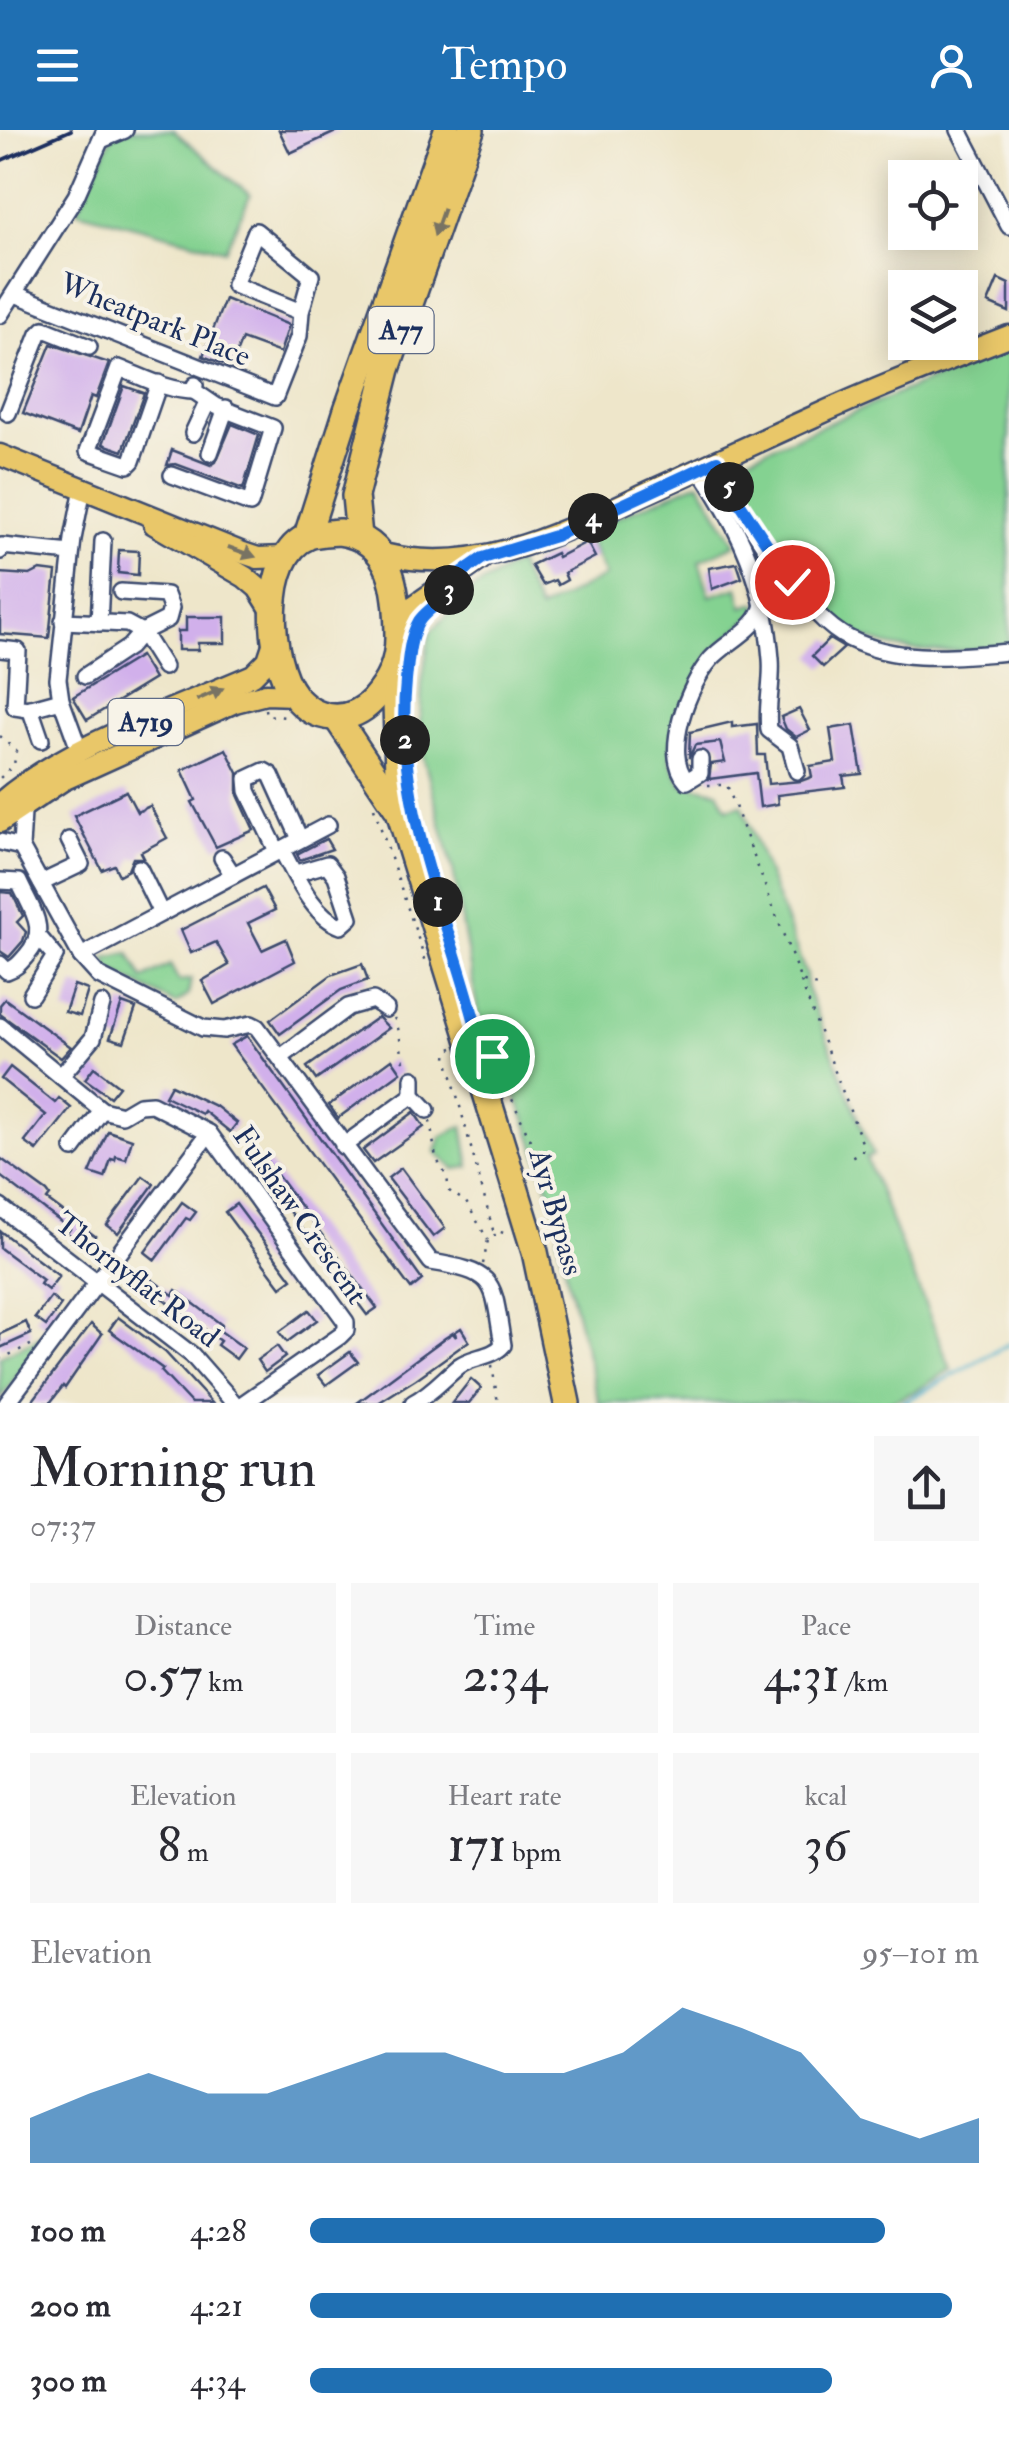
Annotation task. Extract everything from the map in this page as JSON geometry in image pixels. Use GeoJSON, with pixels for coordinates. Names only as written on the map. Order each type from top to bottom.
{"type":"FeatureCollection","features":[{"type":"Feature","properties":{"kind":"highway","name":"A77"},"geometry":{"type":"LineString","coordinates":[[307,536],[447,130]]}},
{"type":"Feature","properties":{"kind":"highway","name":"A77"},"geometry":{"type":"LineString","coordinates":[[359,536],[355,496],[387,368],[471,130]]}},
{"type":"Feature","properties":{"kind":"highway"},"geometry":{"type":"LineString","coordinates":[[339,532],[359,536],[383,554],[395,582],[395,667],[368,705],[338,720],[292,706],[281,667],[275,622],[277,572],[284,557],[307,536],[339,532]]}},
{"type":"Feature","properties":{"kind":"highway","name":"Ayr Bypass"},"geometry":{"type":"LineString","coordinates":[[395,667],[399,811],[432,929],[479,1066],[535,1252],[567,1403]]}},
{"type":"Feature","properties":{"kind":"highway","name":"Ayr Bypass"},"geometry":{"type":"LineString","coordinates":[[338,720],[399,811]]}},
{"type":"Feature","properties":{"kind":"main road"},"geometry":{"type":"LineString","coordinates":[[383,554],[418,562],[483,558],[555,536],[810,418],[1009,336]]}},
{"type":"Feature","properties":{"kind":"main road"},"geometry":{"type":"LineString","coordinates":[[0,455],[258,558],[284,557]]}},
{"type":"Feature","properties":{"kind":"main road"},"geometry":{"type":"LineString","coordinates":[[136,511],[170,537],[258,588],[275,622]]}},
{"type":"Feature","properties":{"kind":"main road"},"geometry":{"type":"LineString","coordinates":[[398,622],[483,558]]}},
{"type":"Feature","properties":{"kind":"main road","name":"A719"},"geometry":{"type":"LineString","coordinates":[[0,803],[80,752],[253,675],[268,660],[275,622]]}},
{"type":"Feature","properties":{"kind":"main road","name":"A719"},"geometry":{"type":"LineString","coordinates":[[0,822],[63,780],[220,709],[261,695],[292,706]]}},
{"type":"Feature","properties":{"kind":"street"},"geometry":{"type":"LineString","coordinates":[[0,315],[76,196],[103,135],[124,130]]}},
{"type":"Feature","properties":{"kind":"street"},"geometry":{"type":"LineString","coordinates":[[958,130],[1009,226]]}},
{"type":"Feature","properties":{"kind":"street"},"geometry":{"type":"LineString","coordinates":[[256,232],[311,276],[301,312],[234,285],[256,232]]}},
{"type":"Feature","properties":{"kind":"street","name":"Wheatpark Place"},"geometry":{"type":"LineString","coordinates":[[14,294],[276,396],[299,336],[301,312]]}},
{"type":"Feature","properties":{"kind":"street"},"geometry":{"type":"LineString","coordinates":[[8,413],[52,308]]}},
{"type":"Feature","properties":{"kind":"street"},"geometry":{"type":"LineString","coordinates":[[44,329],[89,347]]}},
{"type":"Feature","properties":{"kind":"street"},"geometry":{"type":"LineString","coordinates":[[194,391],[201,367]]}},
{"type":"Feature","properties":{"kind":"street"},"geometry":{"type":"LineString","coordinates":[[160,383],[132,461],[128,464],[88,451],[119,368],[160,383],[180,391],[194,391],[208,401],[274,428],[250,504],[172,475]]}},
{"type":"Feature","properties":{"kind":"street"},"geometry":{"type":"LineString","coordinates":[[193,433],[208,401]]}},
{"type":"Feature","properties":{"kind":"street"},"geometry":{"type":"LineString","coordinates":[[210,453],[226,408]]}},
{"type":"Feature","properties":{"kind":"street"},"geometry":{"type":"LineString","coordinates":[[708,465],[738,530],[762,604],[771,660],[769,730],[790,746],[798,771]]}},
{"type":"Feature","properties":{"kind":"street"},"geometry":{"type":"LineString","coordinates":[[708,465],[727,484],[770,554],[837,631],[876,649],[926,657],[1009,652]]}},
{"type":"Feature","properties":{"kind":"street"},"geometry":{"type":"LineString","coordinates":[[80,752],[61,700],[58,678],[71,553],[83,488]]}},
{"type":"Feature","properties":{"kind":"street"},"geometry":{"type":"LineString","coordinates":[[99,623],[103,540]]}},
{"type":"Feature","properties":{"kind":"street"},"geometry":{"type":"LineString","coordinates":[[0,551],[2,546],[71,553]]}},
{"type":"Feature","properties":{"kind":"street"},"geometry":{"type":"LineString","coordinates":[[85,676],[129,647],[142,632],[168,619],[171,608],[166,595],[121,592]]}},
{"type":"Feature","properties":{"kind":"street"},"geometry":{"type":"LineString","coordinates":[[700,760],[700,773],[687,781],[677,764],[676,742],[694,688],[714,656],[757,620],[762,604]]}},
{"type":"Feature","properties":{"kind":"street"},"geometry":{"type":"LineString","coordinates":[[64,622],[127,624],[142,632],[164,667]]}},
{"type":"Feature","properties":{"kind":"street"},"geometry":{"type":"LineString","coordinates":[[0,649],[18,651],[13,700],[20,710],[61,700]]}},
{"type":"Feature","properties":{"kind":"street"},"geometry":{"type":"LineString","coordinates":[[30,708],[41,740]]}},
{"type":"Feature","properties":{"kind":"street"},"geometry":{"type":"LineString","coordinates":[[296,873],[279,850],[248,791],[248,779],[264,772],[271,775],[300,839]]}},
{"type":"Feature","properties":{"kind":"street"},"geometry":{"type":"LineString","coordinates":[[28,803],[23,813],[21,847],[82,956],[99,976],[204,1028],[224,1030],[250,1024],[281,1058],[430,1262],[472,1269],[494,1290],[503,1345],[460,1366],[432,1393],[414,1403]]}},
{"type":"Feature","properties":{"kind":"street"},"geometry":{"type":"LineString","coordinates":[[82,956],[328,825]]}},
{"type":"Feature","properties":{"kind":"street"},"geometry":{"type":"LineString","coordinates":[[41,883],[81,864],[68,840]]}},
{"type":"Feature","properties":{"kind":"street"},"geometry":{"type":"LineString","coordinates":[[0,842],[21,847]]}},
{"type":"Feature","properties":{"kind":"street"},"geometry":{"type":"LineString","coordinates":[[222,858],[233,875]]}},
{"type":"Feature","properties":{"kind":"street"},"geometry":{"type":"LineString","coordinates":[[139,868],[161,913]]}},
{"type":"Feature","properties":{"kind":"street"},"geometry":{"type":"LineString","coordinates":[[0,881],[20,882],[40,934],[55,956],[31,994]]}},
{"type":"Feature","properties":{"kind":"street"},"geometry":{"type":"LineString","coordinates":[[0,964],[6,971],[14,969],[37,944],[40,934],[61,919]]}},
{"type":"Feature","properties":{"kind":"street"},"geometry":{"type":"LineString","coordinates":[[281,1058],[348,1006],[380,1005],[375,981]]}},
{"type":"Feature","properties":{"kind":"street"},"geometry":{"type":"LineString","coordinates":[[61,1076],[93,1038],[102,1004]]}},
{"type":"Feature","properties":{"kind":"street"},"geometry":{"type":"LineString","coordinates":[[0,1026],[102,1110],[122,1115],[138,1105],[152,1104],[210,1133]]}},
{"type":"Feature","properties":{"kind":"street"},"geometry":{"type":"LineString","coordinates":[[410,1074],[414,1095],[428,1114]]}},
{"type":"Feature","properties":{"kind":"street"},"geometry":{"type":"LineString","coordinates":[[342,1146],[414,1095]]}},
{"type":"Feature","properties":{"kind":"street"},"geometry":{"type":"LineString","coordinates":[[73,1149],[102,1110]]}},
{"type":"Feature","properties":{"kind":"street","name":"Fulshaw Crescent"},"geometry":{"type":"LineString","coordinates":[[7,1403],[210,1133],[346,1322],[346,1330],[340,1336],[244,1403]]}},
{"type":"Feature","properties":{"kind":"street","name":"Thornyflat Road"},"geometry":{"type":"LineString","coordinates":[[0,1208],[192,1354],[234,1403]]}},
{"type":"Feature","properties":{"kind":"path"},"geometry":{"type":"LineString","coordinates":[[261,695],[266,714],[292,706]]}},
{"type":"Feature","properties":{"kind":"path"},"geometry":{"type":"LineString","coordinates":[[0,736],[16,751],[14,764],[0,778]]}},
{"type":"Feature","properties":{"kind":"path"},"geometry":{"type":"LineString","coordinates":[[687,781],[726,786],[863,1145],[862,1151],[850,1157]]}},
{"type":"Feature","properties":{"kind":"path"},"geometry":{"type":"LineString","coordinates":[[372,802],[428,968]]}},
{"type":"Feature","properties":{"kind":"path"},"geometry":{"type":"LineString","coordinates":[[801,981],[816,986]]}},
{"type":"Feature","properties":{"kind":"path"},"geometry":{"type":"LineString","coordinates":[[380,1005],[396,1022],[403,1060],[410,1074]]}},
{"type":"Feature","properties":{"kind":"path"},"geometry":{"type":"LineString","coordinates":[[454,1047],[448,1050],[448,1058],[481,1192],[493,1230],[502,1233],[488,1240]]}},
{"type":"Feature","properties":{"kind":"path"},"geometry":{"type":"LineString","coordinates":[[492,1056],[542,1174],[552,1215],[545,1222]]}},
{"type":"Feature","properties":{"kind":"path"},"geometry":{"type":"LineString","coordinates":[[428,1114],[436,1158],[449,1191],[466,1202],[488,1240],[479,1274]]}},
{"type":"Feature","properties":{"kind":"path"},"geometry":{"type":"LineString","coordinates":[[0,1359],[62,1330]]}},
{"type":"Feature","properties":{"kind":"path"},"geometry":{"type":"LineString","coordinates":[[491,1354],[498,1403]]}},
{"type":"Feature","properties":{"kind":"green space"},"geometry":{"type":"Polygon","coordinates":[[[115,130],[173,130],[250,195],[225,250],[77,211],[115,130]]]}},
{"type":"Feature","properties":{"kind":"green space"},"geometry":{"type":"Polygon","coordinates":[[[1009,347],[1009,646],[950,651],[903,649],[866,638],[836,621],[811,596],[732,478],[729,465],[1009,347]]]}},
{"type":"Feature","properties":{"kind":"green space"},"geometry":{"type":"Polygon","coordinates":[[[699,482],[736,544],[699,561],[710,596],[738,587],[743,607],[756,603],[758,611],[710,654],[672,742],[670,760],[681,784],[718,791],[727,809],[742,805],[806,975],[806,986],[873,1155],[866,1158],[951,1369],[916,1391],[887,1403],[599,1403],[557,1238],[561,1227],[529,1129],[501,1059],[480,1024],[453,870],[419,740],[430,632],[475,588],[517,563],[539,610],[605,576],[585,531],[699,482]]]}},
{"type":"Feature","properties":{"kind":"green space"},"geometry":{"type":"Polygon","coordinates":[[[129,953],[143,979],[170,965],[179,981],[191,979],[188,995],[176,1004],[112,971],[105,958],[129,953]]]}},
{"type":"Feature","properties":{"kind":"green space"},"geometry":{"type":"Polygon","coordinates":[[[463,1126],[470,1167],[454,1169],[436,1152],[441,1137],[463,1126]]]}},
{"type":"Feature","properties":{"kind":"green space"},"geometry":{"type":"Polygon","coordinates":[[[48,1334],[7,1390],[0,1398],[0,1356],[48,1334]]]}},
{"type":"Feature","properties":{"kind":"building"},"geometry":{"type":"Polygon","coordinates":[[[279,130],[340,130],[290,153],[279,130]]]}},
{"type":"Feature","properties":{"kind":"building"},"geometry":{"type":"Polygon","coordinates":[[[998,279],[1009,284],[1009,312],[988,303],[998,279]]]}},
{"type":"Feature","properties":{"kind":"building"},"geometry":{"type":"Polygon","coordinates":[[[225,299],[289,325],[280,353],[242,339],[231,367],[203,356],[225,299]]]}},
{"type":"Feature","properties":{"kind":"building"},"geometry":{"type":"Polygon","coordinates":[[[51,344],[109,363],[96,398],[91,396],[78,434],[23,413],[51,344]]]}},
{"type":"Feature","properties":{"kind":"building"},"geometry":{"type":"Polygon","coordinates":[[[124,386],[144,393],[123,451],[103,444],[124,386]]]}},
{"type":"Feature","properties":{"kind":"building"},"geometry":{"type":"Polygon","coordinates":[[[232,424],[259,435],[243,489],[176,464],[167,465],[172,450],[211,465],[216,462],[232,424]]]}},
{"type":"Feature","properties":{"kind":"building"},"geometry":{"type":"Polygon","coordinates":[[[587,542],[595,557],[564,573],[567,580],[558,585],[555,580],[543,585],[531,565],[587,542]]]}},
{"type":"Feature","properties":{"kind":"building"},"geometry":{"type":"Polygon","coordinates":[[[119,550],[139,551],[138,575],[118,573],[119,550]]]}},
{"type":"Feature","properties":{"kind":"building"},"geometry":{"type":"Polygon","coordinates":[[[737,563],[742,578],[712,589],[709,568],[737,563]]]}},
{"type":"Feature","properties":{"kind":"building"},"geometry":{"type":"Polygon","coordinates":[[[40,570],[56,572],[49,638],[0,634],[0,573],[30,575],[40,570]]]}},
{"type":"Feature","properties":{"kind":"building"},"geometry":{"type":"Polygon","coordinates":[[[186,617],[225,617],[225,643],[198,643],[198,650],[178,650],[178,631],[186,631],[186,617]]]}},
{"type":"Feature","properties":{"kind":"building"},"geometry":{"type":"Polygon","coordinates":[[[829,639],[844,648],[823,667],[812,656],[829,639]]]}},
{"type":"Feature","properties":{"kind":"building"},"geometry":{"type":"Polygon","coordinates":[[[140,656],[154,679],[87,720],[73,697],[140,656]]]}},
{"type":"Feature","properties":{"kind":"building"},"geometry":{"type":"Polygon","coordinates":[[[799,709],[810,730],[796,737],[786,729],[781,717],[799,709]]]}},
{"type":"Feature","properties":{"kind":"building"},"geometry":{"type":"Polygon","coordinates":[[[732,722],[732,727],[757,724],[758,755],[765,755],[768,784],[801,781],[812,777],[810,766],[835,762],[830,729],[854,725],[862,774],[843,776],[845,787],[777,795],[778,804],[760,807],[756,773],[709,779],[711,764],[725,762],[720,742],[695,745],[689,758],[690,732],[732,722]]]}},
{"type":"Feature","properties":{"kind":"building"},"geometry":{"type":"Polygon","coordinates":[[[226,749],[238,773],[238,795],[254,830],[216,847],[192,802],[196,800],[182,770],[226,749]]]}},
{"type":"Feature","properties":{"kind":"building"},"geometry":{"type":"Polygon","coordinates":[[[126,791],[137,812],[150,806],[167,838],[141,852],[144,858],[133,858],[128,870],[119,875],[114,865],[102,870],[74,816],[126,791]]]}},
{"type":"Feature","properties":{"kind":"building"},"geometry":{"type":"Polygon","coordinates":[[[326,839],[332,849],[300,860],[297,854],[326,839]]]}},
{"type":"Feature","properties":{"kind":"building"},"geometry":{"type":"Polygon","coordinates":[[[263,888],[275,910],[248,923],[262,950],[286,939],[295,961],[214,1004],[202,981],[229,965],[216,942],[191,953],[181,930],[263,888]]]}},
{"type":"Feature","properties":{"kind":"building"},"geometry":{"type":"Polygon","coordinates":[[[0,892],[12,893],[23,916],[17,922],[26,932],[9,957],[0,951],[0,892]]]}},
{"type":"Feature","properties":{"kind":"building"},"geometry":{"type":"Polygon","coordinates":[[[362,964],[368,980],[341,990],[280,1034],[270,1020],[331,975],[362,964]]]}},
{"type":"Feature","properties":{"kind":"building"},"geometry":{"type":"Polygon","coordinates":[[[74,985],[88,990],[80,1016],[65,1012],[74,985]]]}},
{"type":"Feature","properties":{"kind":"building"},"geometry":{"type":"Polygon","coordinates":[[[5,999],[71,1047],[61,1058],[0,1014],[5,999]]]}},
{"type":"Feature","properties":{"kind":"building"},"geometry":{"type":"Polygon","coordinates":[[[122,1003],[136,1008],[124,1042],[110,1038],[122,1003]]]}},
{"type":"Feature","properties":{"kind":"building"},"geometry":{"type":"Polygon","coordinates":[[[378,1017],[389,1028],[316,1080],[307,1067],[378,1017]]]}},
{"type":"Feature","properties":{"kind":"building"},"geometry":{"type":"Polygon","coordinates":[[[247,1036],[422,1280],[411,1289],[231,1045],[247,1036]]]}},
{"type":"Feature","properties":{"kind":"building"},"geometry":{"type":"Polygon","coordinates":[[[392,1059],[401,1072],[338,1118],[329,1105],[392,1059]]]}},
{"type":"Feature","properties":{"kind":"building"},"geometry":{"type":"Polygon","coordinates":[[[10,1067],[55,1103],[59,1098],[71,1108],[37,1151],[25,1142],[46,1115],[1,1079],[10,1067]]]}},
{"type":"Feature","properties":{"kind":"building"},"geometry":{"type":"Polygon","coordinates":[[[94,1067],[119,1086],[110,1097],[85,1079],[94,1067]]]}},
{"type":"Feature","properties":{"kind":"building"},"geometry":{"type":"Polygon","coordinates":[[[171,1085],[217,1107],[237,1123],[230,1132],[204,1111],[202,1114],[165,1096],[171,1085]]]}},
{"type":"Feature","properties":{"kind":"building"},"geometry":{"type":"Polygon","coordinates":[[[414,1112],[424,1127],[373,1163],[363,1150],[414,1112]]]}},
{"type":"Feature","properties":{"kind":"building"},"geometry":{"type":"Polygon","coordinates":[[[108,1131],[132,1139],[126,1159],[111,1159],[105,1178],[90,1173],[108,1131]]]}},
{"type":"Feature","properties":{"kind":"building"},"geometry":{"type":"Polygon","coordinates":[[[0,1158],[47,1192],[47,1200],[95,1236],[86,1247],[67,1233],[70,1229],[0,1176],[0,1158]]]}},
{"type":"Feature","properties":{"kind":"building"},"geometry":{"type":"Polygon","coordinates":[[[265,1159],[377,1308],[367,1315],[255,1166],[265,1159]]]}},
{"type":"Feature","properties":{"kind":"building"},"geometry":{"type":"Polygon","coordinates":[[[401,1168],[445,1228],[433,1237],[388,1178],[401,1168]]]}},
{"type":"Feature","properties":{"kind":"building"},"geometry":{"type":"Polygon","coordinates":[[[143,1176],[154,1184],[118,1233],[107,1225],[143,1176]]]}},
{"type":"Feature","properties":{"kind":"building"},"geometry":{"type":"Polygon","coordinates":[[[182,1202],[196,1212],[190,1220],[186,1218],[155,1260],[145,1252],[182,1202]]]}},
{"type":"Feature","properties":{"kind":"building"},"geometry":{"type":"Polygon","coordinates":[[[236,1204],[292,1279],[281,1287],[225,1212],[236,1204]]]}},
{"type":"Feature","properties":{"kind":"building"},"geometry":{"type":"Polygon","coordinates":[[[0,1231],[59,1276],[48,1290],[40,1284],[43,1280],[0,1248],[0,1231]]]}},
{"type":"Feature","properties":{"kind":"building"},"geometry":{"type":"Polygon","coordinates":[[[147,1276],[173,1295],[176,1290],[222,1325],[219,1330],[244,1348],[236,1359],[217,1345],[220,1341],[188,1317],[139,1287],[147,1276]]]}},
{"type":"Feature","properties":{"kind":"building"},"geometry":{"type":"Polygon","coordinates":[[[51,1297],[61,1305],[46,1326],[35,1318],[51,1297]]]}},
{"type":"Feature","properties":{"kind":"building"},"geometry":{"type":"Polygon","coordinates":[[[309,1310],[317,1320],[287,1342],[279,1332],[309,1310]]]}},
{"type":"Feature","properties":{"kind":"building"},"geometry":{"type":"Polygon","coordinates":[[[118,1317],[165,1352],[212,1403],[191,1403],[163,1369],[109,1330],[118,1317]]]}},
{"type":"Feature","properties":{"kind":"building"},"geometry":{"type":"Polygon","coordinates":[[[26,1322],[31,1334],[0,1348],[0,1334],[26,1322]]]}},
{"type":"Feature","properties":{"kind":"building"},"geometry":{"type":"Polygon","coordinates":[[[91,1324],[102,1334],[65,1388],[50,1403],[31,1403],[91,1324]]]}},
{"type":"Feature","properties":{"kind":"building"},"geometry":{"type":"Polygon","coordinates":[[[461,1328],[469,1341],[378,1403],[357,1403],[445,1338],[453,1333],[456,1337],[455,1332],[461,1328]]]}},
{"type":"Feature","properties":{"kind":"building"},"geometry":{"type":"Polygon","coordinates":[[[277,1346],[285,1357],[265,1372],[257,1360],[277,1346]]]}},
{"type":"Feature","properties":{"kind":"building"},"geometry":{"type":"Polygon","coordinates":[[[350,1352],[358,1362],[326,1385],[318,1375],[350,1352]]]}},
{"type":"Feature","properties":{"kind":"building"},"geometry":{"type":"Polygon","coordinates":[[[471,1379],[481,1388],[469,1403],[452,1403],[471,1379]]]}},
{"type":"Feature","properties":{"kind":"waterway"},"geometry":{"type":"LineString","coordinates":[[902,1403],[1009,1344]]}},
{"type":"Feature","properties":{"kind":"railway"},"geometry":{"type":"LineString","coordinates":[[0,161],[71,130]]}},
{"type":"Feature","properties":{"kind":"route"},"geometry":{"type":"LineString","coordinates":[[492,1056],[481,1046],[431,884],[409,786],[406,690],[412,639],[419,622],[448,596],[450,581],[483,558],[555,536],[717,461],[770,554],[792,582]]}}]}
